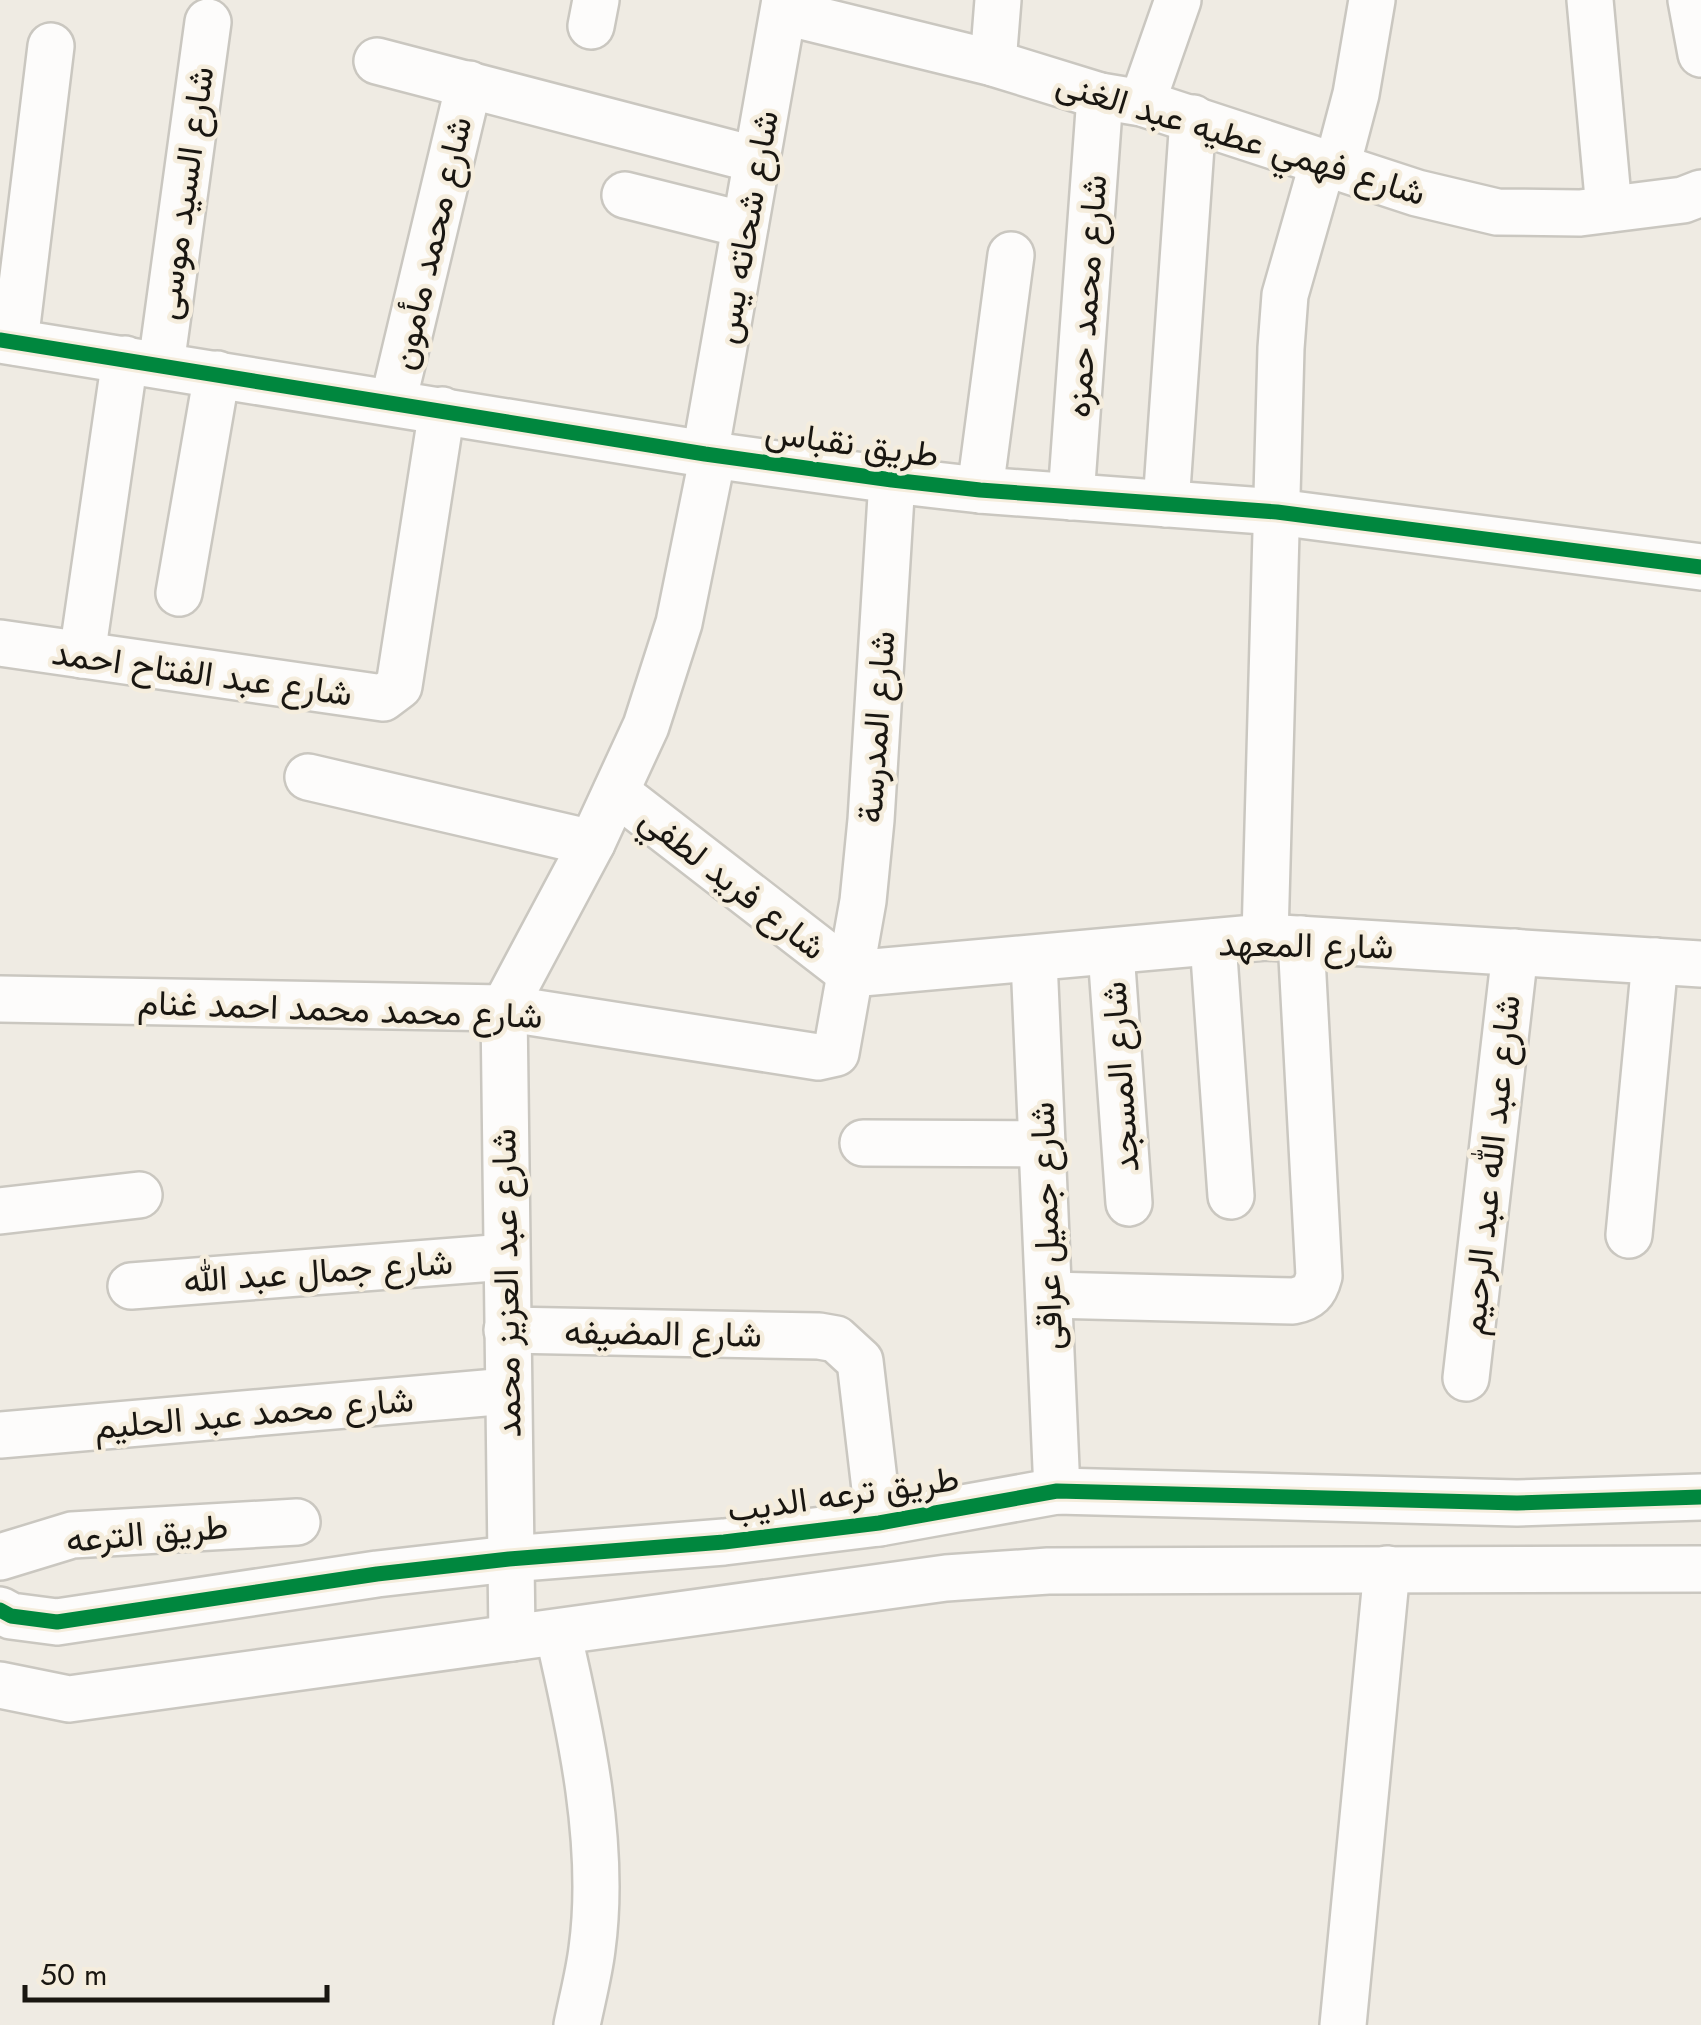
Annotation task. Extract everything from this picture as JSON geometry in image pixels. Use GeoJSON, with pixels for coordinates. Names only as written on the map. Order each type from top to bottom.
{"type":"FeatureCollection","features":[{"type":"Feature","properties":{"kind":"street"},"geometry":{"type":"LineString","coordinates":[[992,63],[998,0]]}},
{"type":"Feature","properties":{"kind":"street","name":"شارع محمد حمزه"},"geometry":{"type":"LineString","coordinates":[[1071,497],[1121,99],[1178,0]]}},
{"type":"Feature","properties":{"kind":"street"},"geometry":{"type":"LineString","coordinates":[[1049,1295],[1293,1301],[1306,1298],[1316,1289],[1318,1276],[1283,938],[1277,512],[1281,348],[1286,296],[1356,94],[1372,0]]}},
{"type":"Feature","properties":{"kind":"street"},"geometry":{"type":"LineString","coordinates":[[1590,0],[1608,209]]}},
{"type":"Feature","properties":{"kind":"street"},"geometry":{"type":"LineString","coordinates":[[1691,0],[1701,54]]}},
{"type":"Feature","properties":{"kind":"street","name":"شارع فهمي عطيه عبد الغنى"},"geometry":{"type":"LineString","coordinates":[[785,6],[1193,118],[1416,193],[1496,212],[1580,213],[1683,200],[1701,193]]}},
{"type":"Feature","properties":{"kind":"street","name":"شارع شحاته يس"},"geometry":{"type":"LineString","coordinates":[[504,1008],[592,843],[646,726],[679,623],[785,6]]}},
{"type":"Feature","properties":{"kind":"street","name":"شارع السيد موسى"},"geometry":{"type":"LineString","coordinates":[[82,655],[208,22]]}},
{"type":"Feature","properties":{"kind":"street"},"geometry":{"type":"LineString","coordinates":[[8,341],[50,46]]}},
{"type":"Feature","properties":{"kind":"street"},"geometry":{"type":"LineString","coordinates":[[377,61],[757,160]]}},
{"type":"Feature","properties":{"kind":"street","name":"شارع محمد مأمون"},"geometry":{"type":"LineString","coordinates":[[393,402],[469,84]]}},
{"type":"Feature","properties":{"kind":"street"},"geometry":{"type":"LineString","coordinates":[[1166,504],[1193,118]]}},
{"type":"Feature","properties":{"kind":"street"},"geometry":{"type":"LineString","coordinates":[[625,195],[746,225]]}},
{"type":"Feature","properties":{"kind":"street"},"geometry":{"type":"LineString","coordinates":[[980,490],[1010,254]]}},
{"type":"Feature","properties":{"kind":"street","name":"طريق نقباس"},"geometry":{"type":"LineString","coordinates":[[8,341],[892,480],[1277,512],[1701,567]]}},
{"type":"Feature","properties":{"kind":"street"},"geometry":{"type":"LineString","coordinates":[[179,593],[217,374]]}},
{"type":"Feature","properties":{"kind":"street","name":"شارع عبد الفتاح احمد"},"geometry":{"type":"LineString","coordinates":[[0,643],[384,698],[399,686],[442,410]]}},
{"type":"Feature","properties":{"kind":"street","name":"شارع المدرسة"},"geometry":{"type":"LineString","coordinates":[[851,974],[871,820],[892,480]]}},
{"type":"Feature","properties":{"kind":"street"},"geometry":{"type":"LineString","coordinates":[[308,777],[592,843]]}},
{"type":"Feature","properties":{"kind":"street","name":"شارع فريد لطفي"},"geometry":{"type":"LineString","coordinates":[[616,792],[851,974]]}},
{"type":"Feature","properties":{"kind":"street","name":"شارع المعهد"},"geometry":{"type":"LineString","coordinates":[[851,974],[1283,938],[1701,964]]}},
{"type":"Feature","properties":{"kind":"street"},"geometry":{"type":"LineString","coordinates":[[1213,942],[1232,1196]]}},
{"type":"Feature","properties":{"kind":"street","name":"شارع المسجد"},"geometry":{"type":"LineString","coordinates":[[1112,952],[1130,1202]]}},
{"type":"Feature","properties":{"kind":"street","name":"شارع عبد الله عبد الرحيم"},"geometry":{"type":"LineString","coordinates":[[1466,1378],[1514,952]]}},
{"type":"Feature","properties":{"kind":"street","name":"شارع جميل عراقى"},"geometry":{"type":"LineString","coordinates":[[1034,960],[1058,1491]]}},
{"type":"Feature","properties":{"kind":"street"},"geometry":{"type":"LineString","coordinates":[[1630,1235],[1655,961]]}},
{"type":"Feature","properties":{"kind":"street","name":"شارع محمد محمد احمد غنام"},"geometry":{"type":"LineString","coordinates":[[0,999],[504,1008],[827,1057],[840,1046],[851,974]]}},
{"type":"Feature","properties":{"kind":"street","name":"شارع عبد العزيز محمد"},"geometry":{"type":"LineString","coordinates":[[504,1008],[511,1598]]}},
{"type":"Feature","properties":{"kind":"street"},"geometry":{"type":"LineString","coordinates":[[863,1143],[1042,1144]]}},
{"type":"Feature","properties":{"kind":"street"},"geometry":{"type":"LineString","coordinates":[[0,1210],[139,1195]]}},
{"type":"Feature","properties":{"kind":"street","name":"شارع جمال عبد الله"},"geometry":{"type":"LineString","coordinates":[[130,1286],[506,1257]]}},
{"type":"Feature","properties":{"kind":"street","name":"شارع المضيفه"},"geometry":{"type":"LineString","coordinates":[[507,1330],[836,1339],[860,1361],[879,1523]]}},
{"type":"Feature","properties":{"kind":"street","name":"شارع محمد عبد الحليم"},"geometry":{"type":"LineString","coordinates":[[0,1435],[508,1391]]}},
{"type":"Feature","properties":{"kind":"street","name":"طريق ترعه الديب"},"geometry":{"type":"LineString","coordinates":[[0,1685],[68,1699],[511,1598],[724,1542],[879,1523],[1058,1491],[1518,1503],[1701,1497]]}},
{"type":"Feature","properties":{"kind":"street","name":"طريق الترعه"},"geometry":{"type":"LineString","coordinates":[[0,1557],[72,1534],[297,1522]]}},
{"type":"Feature","properties":{"kind":"street","name":"طريق ترعه الديب"},"geometry":{"type":"LineString","coordinates":[[0,1610],[10,1616],[57,1622],[376,1574],[511,1598],[558,1633],[946,1578],[1048,1571],[1701,1569]]}},
{"type":"Feature","properties":{"kind":"street"},"geometry":{"type":"LineString","coordinates":[[1343,2025],[1387,1570]]}},
{"type":"Feature","properties":{"kind":"street"},"geometry":{"type":"LineString","coordinates":[[558,1633],[580,1739],[594,1846],[593,1946],[577,2025]]}},
{"type":"Feature","properties":{"kind":"street"},"geometry":{"type":"LineString","coordinates":[[0,1722],[68,1699]]}},
{"type":"Feature","properties":{"kind":"cycle path"},"geometry":{"type":"LineString","coordinates":[[0,340],[705,454],[892,480],[1277,512],[1701,567]]}},
{"type":"Feature","properties":{"kind":"cycle path"},"geometry":{"type":"LineString","coordinates":[[0,1610],[11,1616],[57,1622],[377,1574],[724,1542],[879,1523],[1057,1491],[1517,1503],[1701,1497]]}}]}
